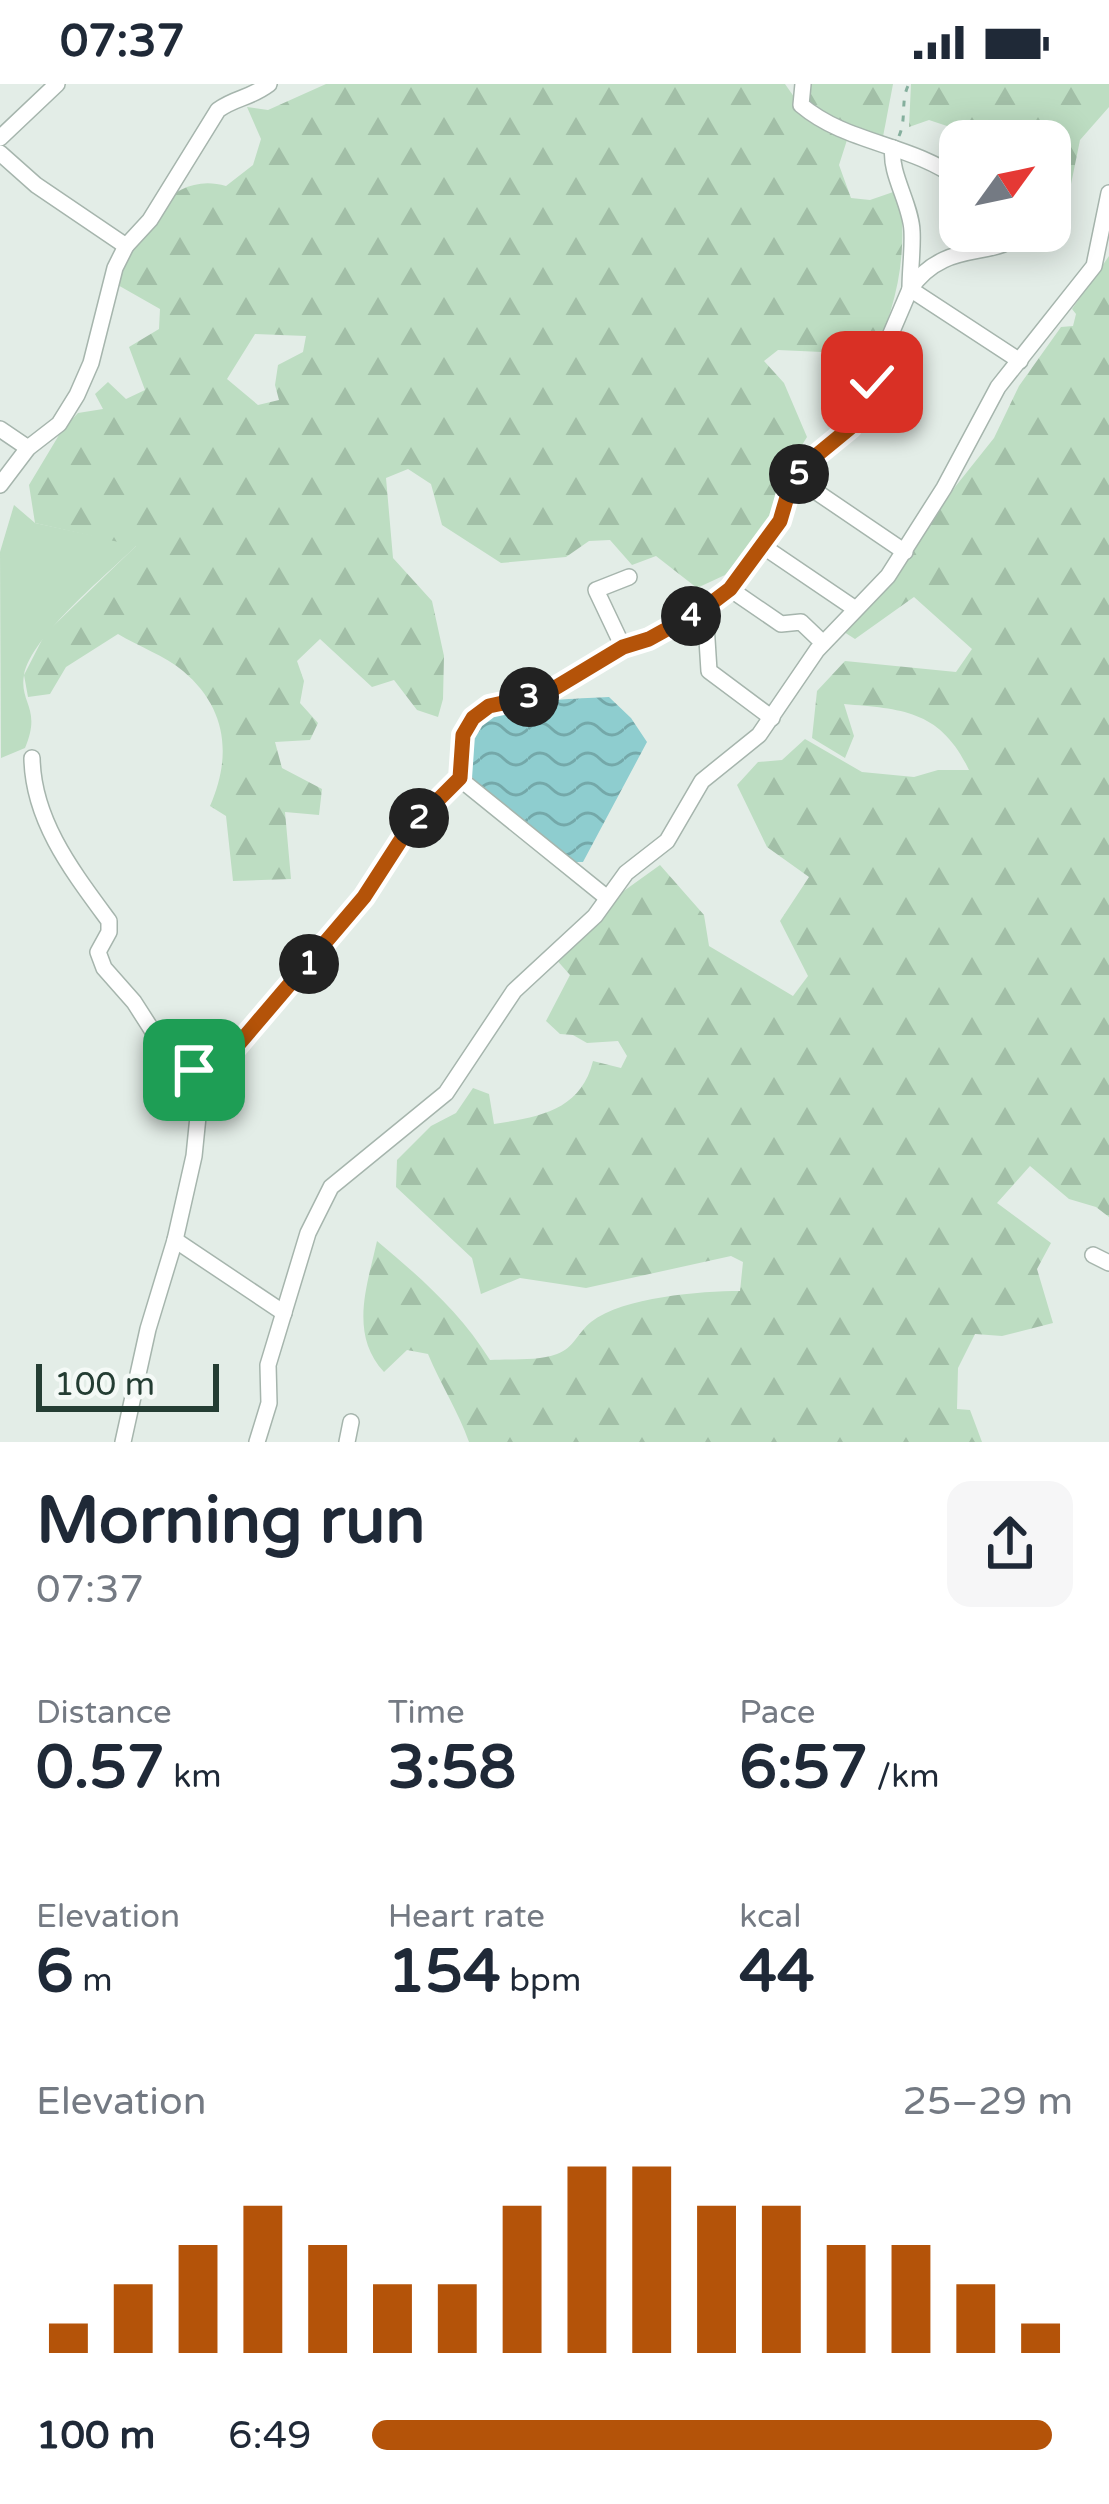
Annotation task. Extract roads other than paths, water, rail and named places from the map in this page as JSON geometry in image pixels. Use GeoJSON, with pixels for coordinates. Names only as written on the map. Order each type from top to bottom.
{"type":"FeatureCollection","features":[{"type":"Feature","properties":{"kind":"street"},"geometry":{"type":"LineString","coordinates":[[0,138],[57,84]]}},
{"type":"Feature","properties":{"kind":"street"},"geometry":{"type":"LineString","coordinates":[[0,485],[28,448],[59,424],[77,395],[91,363],[104,297],[126,246],[150,220],[218,110],[233,99],[249,99],[269,84]]}},
{"type":"Feature","properties":{"kind":"street"},"geometry":{"type":"LineString","coordinates":[[802,84],[801,105],[819,120],[939,164]]}},
{"type":"Feature","properties":{"kind":"street"},"geometry":{"type":"LineString","coordinates":[[893,148],[891,156],[906,194],[912,231],[910,289]]}},
{"type":"Feature","properties":{"kind":"street"},"geometry":{"type":"LineString","coordinates":[[0,153],[36,185],[126,246]]}},
{"type":"Feature","properties":{"kind":"street"},"geometry":{"type":"LineString","coordinates":[[257,1442],[269,1403],[268,1366],[308,1232],[331,1187],[446,1093],[514,991],[595,916],[626,873],[667,841],[702,781],[759,735],[823,643],[888,576],[998,387],[1094,266],[1109,193]]}},
{"type":"Feature","properties":{"kind":"street"},"geometry":{"type":"LineString","coordinates":[[202,1087],[364,897],[406,832],[460,778],[463,735],[473,718],[503,700],[545,694],[623,647],[649,639],[705,608],[730,589],[780,521],[796,478],[819,451],[851,427],[910,289],[934,262],[972,252]]}},
{"type":"Feature","properties":{"kind":"street"},"geometry":{"type":"LineString","coordinates":[[910,289],[1020,362]]}},
{"type":"Feature","properties":{"kind":"street"},"geometry":{"type":"LineString","coordinates":[[0,429],[28,448]]}},
{"type":"Feature","properties":{"kind":"street"},"geometry":{"type":"LineString","coordinates":[[796,478],[905,552]]}},
{"type":"Feature","properties":{"kind":"street"},"geometry":{"type":"LineString","coordinates":[[764,547],[854,608]]}},
{"type":"Feature","properties":{"kind":"street"},"geometry":{"type":"LineString","coordinates":[[623,647],[596,590],[629,577]]}},
{"type":"Feature","properties":{"kind":"street"},"geometry":{"type":"LineString","coordinates":[[730,589],[781,625],[801,622],[823,643]]}},
{"type":"Feature","properties":{"kind":"street"},"geometry":{"type":"LineString","coordinates":[[705,608],[710,671],[772,718]]}},
{"type":"Feature","properties":{"kind":"street"},"geometry":{"type":"LineString","coordinates":[[32,758],[32,786],[65,860],[110,921],[98,952],[104,968],[166,1052],[194,1070],[202,1087],[194,1156],[123,1442]]}},
{"type":"Feature","properties":{"kind":"street"},"geometry":{"type":"LineString","coordinates":[[460,778],[606,897]]}},
{"type":"Feature","properties":{"kind":"street"},"geometry":{"type":"LineString","coordinates":[[175,1240],[284,1313]]}},
{"type":"Feature","properties":{"kind":"street"},"geometry":{"type":"LineString","coordinates":[[1093,1255],[1109,1263]]}},
{"type":"Feature","properties":{"kind":"street"},"geometry":{"type":"LineString","coordinates":[[347,1442],[351,1422]]}},
{"type":"Feature","properties":{"kind":"water"},"geometry":{"type":"Polygon","coordinates":[[[609,697],[647,742],[583,862],[571,862],[478,787],[465,758],[467,736],[481,720],[503,710],[530,703],[609,697]]]}}]}
